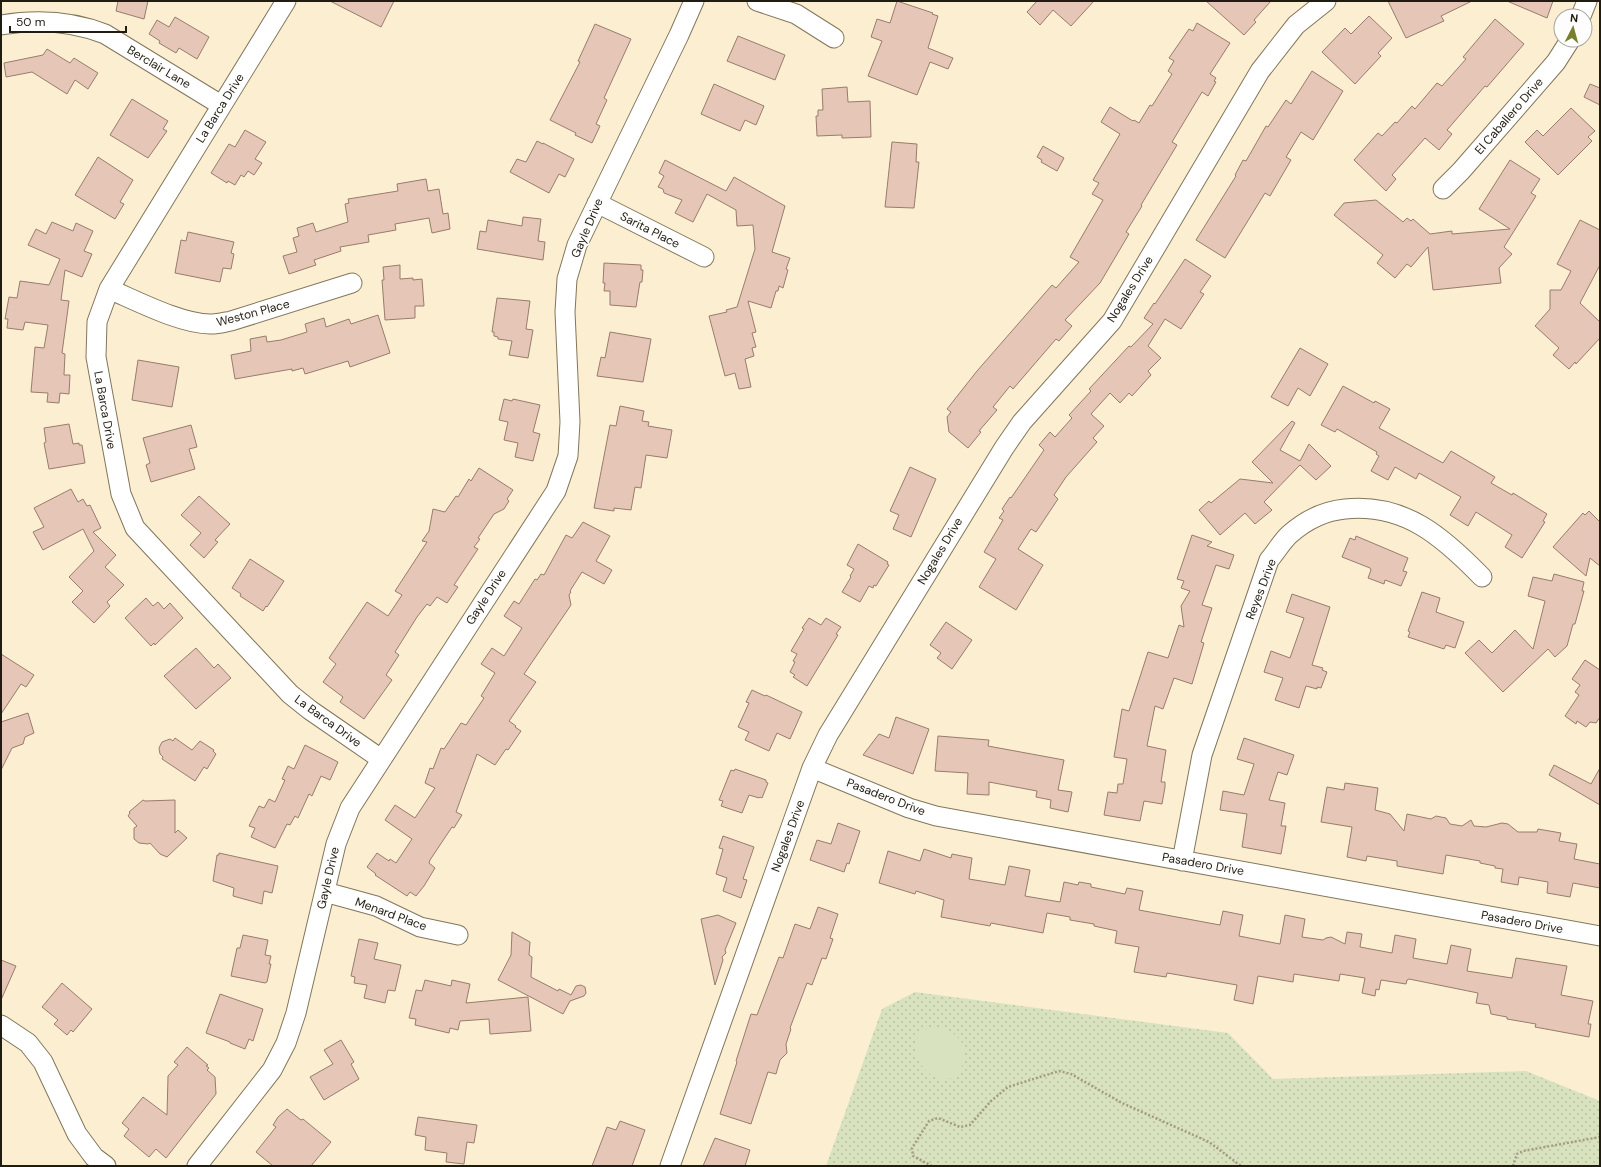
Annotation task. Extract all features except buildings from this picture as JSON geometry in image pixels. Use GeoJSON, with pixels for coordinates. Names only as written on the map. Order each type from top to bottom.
{"type":"FeatureCollection","features":[{"type":"Feature","properties":{"kind":"street","name":"La Barca Drive"},"geometry":{"type":"LineString","coordinates":[[286,1],[109,289],[97,322],[96,357],[121,494],[135,528],[290,694],[310,710],[381,759]]}},
{"type":"Feature","properties":{"kind":"street","name":"Gayle Drive"},"geometry":{"type":"LineString","coordinates":[[197,1166],[272,1070],[286,1043],[296,1013],[336,844],[350,808],[556,491],[568,456],[570,422],[565,312],[567,279],[577,245],[694,1]]}},
{"type":"Feature","properties":{"kind":"street"},"geometry":{"type":"LineString","coordinates":[[757,1],[796,14],[834,38]]}},
{"type":"Feature","properties":{"kind":"street","name":"Nogales Drive"},"geometry":{"type":"LineString","coordinates":[[670,1166],[812,768],[828,736],[1004,448],[1022,422],[1112,321],[1260,71],[1296,25],[1326,1]]}},
{"type":"Feature","properties":{"kind":"street","name":"Berclair Lane"},"geometry":{"type":"LineString","coordinates":[[1,25],[18,22],[61,22],[87,27],[105,34],[221,105]]}},
{"type":"Feature","properties":{"kind":"street","name":"El Caballero Drive"},"geometry":{"type":"LineString","coordinates":[[1443,189],[1461,171],[1556,62],[1565,48]]}},
{"type":"Feature","properties":{"kind":"street","name":"Sarita Place"},"geometry":{"type":"LineString","coordinates":[[597,203],[704,257]]}},
{"type":"Feature","properties":{"kind":"street","name":"Weston Place"},"geometry":{"type":"LineString","coordinates":[[109,289],[156,310],[191,321],[212,324],[231,321],[352,283]]}},
{"type":"Feature","properties":{"kind":"street","name":"Reyes Drive"},"geometry":{"type":"LineString","coordinates":[[1182,861],[1202,755],[1270,560],[1289,535],[1320,514],[1360,508],[1383,511],[1404,517],[1433,533],[1454,548],[1482,577]]}},
{"type":"Feature","properties":{"kind":"street","name":"Pasadero Drive"},"geometry":{"type":"LineString","coordinates":[[812,768],[909,808],[936,816],[1600,936]]}},
{"type":"Feature","properties":{"kind":"street","name":"Menard Place"},"geometry":{"type":"LineString","coordinates":[[325,892],[376,906],[420,927],[458,935]]}},
{"type":"Feature","properties":{"kind":"street"},"geometry":{"type":"LineString","coordinates":[[1,1025],[28,1043],[43,1062],[77,1134],[94,1157],[106,1166]]}},
{"type":"Feature","properties":{"kind":"path"},"geometry":{"type":"LineString","coordinates":[[932,1166],[913,1156],[912,1148],[929,1121],[938,1118],[960,1127],[970,1125],[991,1102],[1008,1088],[1059,1071],[1071,1074],[1122,1103],[1209,1142],[1241,1166]]}},
{"type":"Feature","properties":{"kind":"path"},"geometry":{"type":"LineString","coordinates":[[1513,1166],[1517,1154],[1523,1151],[1600,1137]]}},
{"type":"Feature","properties":{"kind":"green space"},"geometry":{"type":"Polygon","coordinates":[[[915,992],[1228,1033],[1273,1079],[1526,1071],[1600,1101],[1600,1166],[826,1166],[882,1009],[915,992]]]}},
{"type":"Feature","properties":{"kind":"green space"},"geometry":{"type":"Polygon","coordinates":[[[934,1026],[950,1031],[961,1041],[964,1048],[965,1055],[963,1063],[959,1071],[950,1078],[939,1079],[930,1074],[921,1065],[916,1054],[916,1043],[921,1033],[934,1026]]]}}]}
